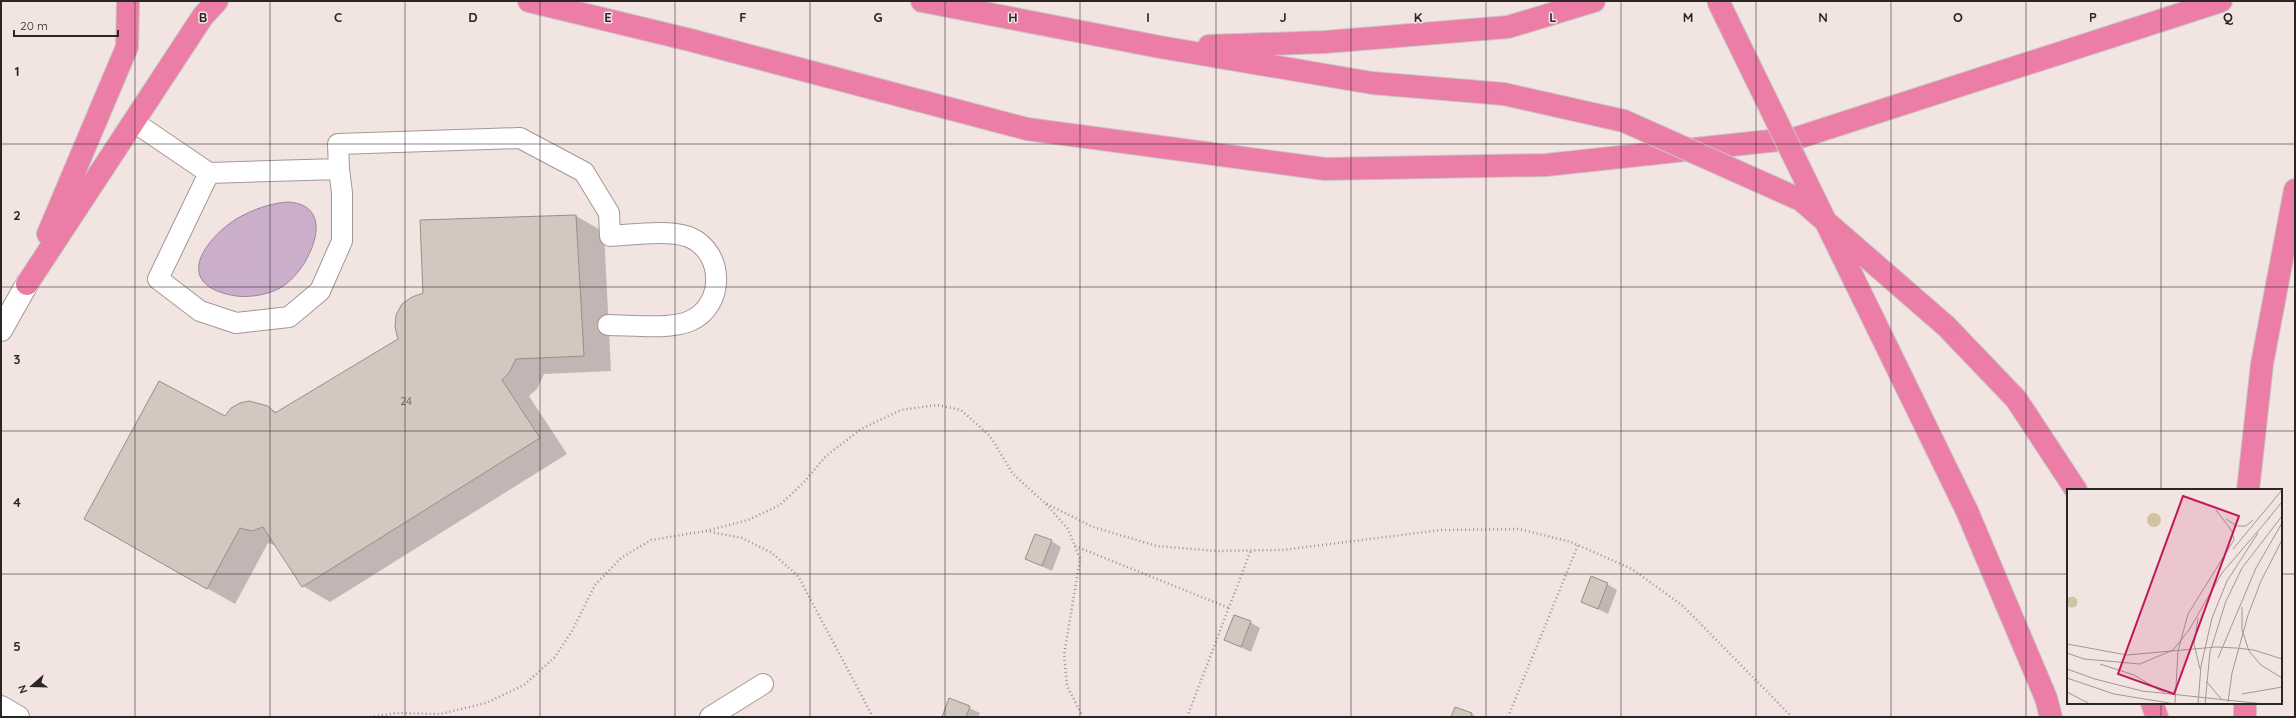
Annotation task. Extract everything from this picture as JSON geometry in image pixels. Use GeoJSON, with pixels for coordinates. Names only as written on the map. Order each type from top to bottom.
{"type":"FeatureCollection","features":[{"type":"Feature","properties":{"kind":"highway"},"geometry":{"type":"LineString","coordinates":[[27,284],[127,46],[128,1]]}},
{"type":"Feature","properties":{"kind":"highway"},"geometry":{"type":"LineString","coordinates":[[27,284],[203,16],[217,1]]}},
{"type":"Feature","properties":{"kind":"highway"},"geometry":{"type":"LineString","coordinates":[[529,1],[690,40],[1027,128],[1326,169],[1546,165],[1797,138],[2221,1]]}},
{"type":"Feature","properties":{"kind":"highway"},"geometry":{"type":"LineString","coordinates":[[580,1],[690,40]]}},
{"type":"Feature","properties":{"kind":"highway"},"geometry":{"type":"LineString","coordinates":[[922,1],[1160,47],[1372,83],[1504,94],[1624,121],[1801,200],[1946,326],[2016,399],[2075,489]]}},
{"type":"Feature","properties":{"kind":"highway"},"geometry":{"type":"LineString","coordinates":[[1160,47],[1326,42],[1508,27],[1594,1]]}},
{"type":"Feature","properties":{"kind":"highway"},"geometry":{"type":"LineString","coordinates":[[1718,1],[1967,511],[2046,698],[2051,717]]}},
{"type":"Feature","properties":{"kind":"highway"},"geometry":{"type":"LineString","coordinates":[[2248,489],[2262,364],[2295,190]]}},
{"type":"Feature","properties":{"kind":"highway"},"geometry":{"type":"LineString","coordinates":[[2152,704],[2156,717]]}},
{"type":"Feature","properties":{"kind":"highway"},"geometry":{"type":"LineString","coordinates":[[2245,704],[2245,717]]}},
{"type":"Feature","properties":{"kind":"street"},"geometry":{"type":"LineString","coordinates":[[1,330],[27,284]]}},
{"type":"Feature","properties":{"kind":"street"},"geometry":{"type":"LineString","coordinates":[[1,707],[18,717]]}},
{"type":"Feature","properties":{"kind":"lane"},"geometry":{"type":"LineString","coordinates":[[134,122],[209,173],[339,169]]}},
{"type":"Feature","properties":{"kind":"lane"},"geometry":{"type":"LineString","coordinates":[[209,173],[158,279],[200,311],[236,323],[289,317],[320,292],[342,242],[342,193],[338,144],[520,138],[584,172],[609,213],[610,236],[670,234],[688,237],[704,248],[714,264],[717,282],[713,298],[704,312],[690,321],[673,325],[608,325]]}},
{"type":"Feature","properties":{"kind":"lane"},"geometry":{"type":"LineString","coordinates":[[710,717],[763,684]]}},
{"type":"Feature","properties":{"kind":"path"},"geometry":{"type":"LineString","coordinates":[[370,717],[397,713],[440,714],[486,703],[524,685],[554,657],[572,631],[595,585],[621,558],[650,540],[706,531],[748,520],[780,505],[804,482],[826,456],[861,429],[900,410],[938,405],[961,410],[990,436],[1013,474],[1045,502],[1068,529],[1080,559],[1064,655],[1067,686],[1083,717]]}},
{"type":"Feature","properties":{"kind":"path"},"geometry":{"type":"LineString","coordinates":[[1045,502],[1093,527],[1156,546],[1216,551],[1283,550],[1441,530],[1519,530],[1578,545],[1632,569],[1683,606],[1792,717]]}},
{"type":"Feature","properties":{"kind":"path"},"geometry":{"type":"LineString","coordinates":[[706,531],[742,538],[772,553],[798,576],[873,717]]}},
{"type":"Feature","properties":{"kind":"path"},"geometry":{"type":"LineString","coordinates":[[1508,717],[1578,545]]}},
{"type":"Feature","properties":{"kind":"path"},"geometry":{"type":"LineString","coordinates":[[1075,546],[1228,608]]}},
{"type":"Feature","properties":{"kind":"path"},"geometry":{"type":"LineString","coordinates":[[1187,717],[1251,550]]}},
{"type":"Feature","properties":{"kind":"shaded area"},"geometry":{"type":"Polygon","coordinates":[[[288,202],[303,206],[312,213],[316,224],[315,237],[311,250],[304,264],[286,284],[269,293],[236,296],[217,291],[205,283],[199,274],[199,263],[204,251],[223,229],[236,219],[255,210],[268,205],[288,202]]]}},
{"type":"Feature","properties":{"kind":"building"},"geometry":{"type":"Polygon","coordinates":[[[576,215],[584,356],[516,359],[509,373],[502,380],[540,438],[302,587],[263,527],[252,531],[240,528],[207,589],[84,519],[159,381],[225,416],[231,408],[240,403],[249,401],[268,406],[275,413],[398,339],[395,327],[396,315],[402,304],[412,297],[423,293],[420,220],[576,215]]]}},
{"type":"Feature","properties":{"kind":"building"},"geometry":{"type":"Polygon","coordinates":[[[1035,534],[1052,540],[1042,566],[1025,559],[1035,534]]]}},
{"type":"Feature","properties":{"kind":"building"},"geometry":{"type":"Polygon","coordinates":[[[1591,576],[1608,583],[1598,609],[1581,602],[1591,576]]]}},
{"type":"Feature","properties":{"kind":"building"},"geometry":{"type":"Polygon","coordinates":[[[1234,615],[1251,621],[1241,647],[1224,640],[1234,615]]]}},
{"type":"Feature","properties":{"kind":"building"},"geometry":{"type":"Polygon","coordinates":[[[949,698],[970,706],[966,717],[942,717],[949,698]]]}},
{"type":"Feature","properties":{"kind":"building"},"geometry":{"type":"Polygon","coordinates":[[[1455,707],[1472,713],[1471,717],[1451,717],[1455,707]]]}}]}
